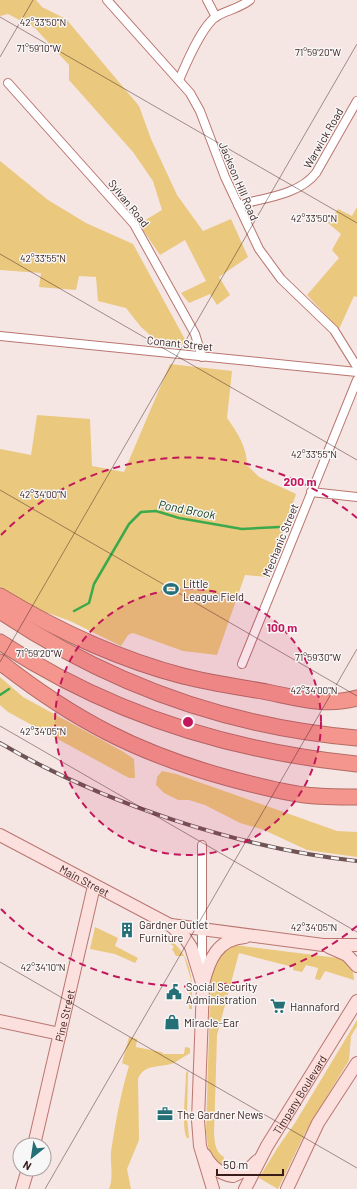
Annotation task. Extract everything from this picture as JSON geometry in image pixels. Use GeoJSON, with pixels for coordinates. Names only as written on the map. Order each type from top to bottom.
{"type":"FeatureCollection","features":[{"type":"Feature","properties":{"kind":"highway"},"geometry":{"type":"LineString","coordinates":[[0,596],[54,627],[98,648],[182,676],[236,688],[322,702],[338,702],[357,698]]}},
{"type":"Feature","properties":{"kind":"highway"},"geometry":{"type":"LineString","coordinates":[[0,611],[39,636],[79,658],[158,694],[234,718],[337,736],[357,738]]}},
{"type":"Feature","properties":{"kind":"highway"},"geometry":{"type":"LineString","coordinates":[[0,642],[34,663],[90,692],[162,722],[245,746],[357,764]]}},
{"type":"Feature","properties":{"kind":"highway"},"geometry":{"type":"LineString","coordinates":[[0,662],[49,699],[84,721],[117,738],[161,757],[217,775],[274,790],[305,795],[357,797]]}},
{"type":"Feature","properties":{"kind":"main road","name":"Main Street"},"geometry":{"type":"LineString","coordinates":[[0,836],[170,925],[185,938],[191,947],[203,986],[198,1120],[200,1146],[213,1189]]}},
{"type":"Feature","properties":{"kind":"main road","name":"Pine Street"},"geometry":{"type":"LineString","coordinates":[[36,1137],[94,886]]}},
{"type":"Feature","properties":{"kind":"main road","name":"Main Street"},"geometry":{"type":"LineString","coordinates":[[170,925],[201,928]]}},
{"type":"Feature","properties":{"kind":"main road"},"geometry":{"type":"LineString","coordinates":[[201,928],[323,945],[357,945]]}},
{"type":"Feature","properties":{"kind":"main road"},"geometry":{"type":"LineString","coordinates":[[203,986],[209,962],[219,946],[238,938],[252,936]]}},
{"type":"Feature","properties":{"kind":"main road"},"geometry":{"type":"LineString","coordinates":[[323,945],[347,955],[357,966]]}},
{"type":"Feature","properties":{"kind":"main road","name":"Timpany Boulevard"},"geometry":{"type":"LineString","coordinates":[[245,1189],[266,1146],[355,1005],[357,994]]}},
{"type":"Feature","properties":{"kind":"main road"},"geometry":{"type":"LineString","coordinates":[[0,1021],[60,1034]]}},
{"type":"Feature","properties":{"kind":"main road"},"geometry":{"type":"LineString","coordinates":[[287,1189],[318,1123],[357,1063]]}},
{"type":"Feature","properties":{"kind":"main road","name":"Main Street"},"geometry":{"type":"LineString","coordinates":[[200,1146],[208,1162],[218,1171],[233,1176],[250,1168],[266,1146]]}},
{"type":"Feature","properties":{"kind":"main road"},"geometry":{"type":"LineString","coordinates":[[22,1189],[26,1177]]}},
{"type":"Feature","properties":{"kind":"street","name":"Jackson Hill Road"},"geometry":{"type":"LineString","coordinates":[[107,0],[179,80],[195,102],[225,176],[251,234],[273,271],[334,330],[357,367]]}},
{"type":"Feature","properties":{"kind":"street"},"geometry":{"type":"LineString","coordinates":[[207,0],[216,17]]}},
{"type":"Feature","properties":{"kind":"street"},"geometry":{"type":"LineString","coordinates":[[179,80],[197,43],[216,17],[250,0]]}},
{"type":"Feature","properties":{"kind":"street","name":"Sylvan Road"},"geometry":{"type":"LineString","coordinates":[[8,83],[134,224],[195,334],[202,356]]}},
{"type":"Feature","properties":{"kind":"street","name":"Warwick Road"},"geometry":{"type":"LineString","coordinates":[[238,205],[294,190],[309,181],[316,173],[357,102]]}},
{"type":"Feature","properties":{"kind":"street","name":"Conant Street"},"geometry":{"type":"LineString","coordinates":[[0,336],[357,372]]}},
{"type":"Feature","properties":{"kind":"street","name":"Mechanic Street"},"geometry":{"type":"LineString","coordinates":[[242,664],[357,380]]}},
{"type":"Feature","properties":{"kind":"street"},"geometry":{"type":"LineString","coordinates":[[311,492],[357,497]]}},
{"type":"Feature","properties":{"kind":"street"},"geometry":{"type":"LineString","coordinates":[[201,928],[202,845]]}},
{"type":"Feature","properties":{"kind":"street","name":"Main Street"},"geometry":{"type":"LineString","coordinates":[[201,928],[203,986]]}},
{"type":"Feature","properties":{"kind":"shaded area"},"geometry":{"type":"Polygon","coordinates":[[[0,0],[36,0],[42,7],[66,19],[139,106],[151,139],[177,195],[203,231],[231,219],[248,257],[219,277],[230,295],[217,305],[210,294],[189,303],[181,293],[206,281],[185,240],[160,255],[139,224],[162,210],[153,181],[133,152],[69,80],[69,65],[35,28],[8,14],[0,16],[0,0]]]}},
{"type":"Feature","properties":{"kind":"shaded area"},"geometry":{"type":"Polygon","coordinates":[[[0,161],[48,200],[86,223],[133,244],[188,345],[159,343],[141,327],[126,308],[98,301],[96,277],[79,276],[76,290],[39,287],[41,273],[0,270],[0,161]]]}},
{"type":"Feature","properties":{"kind":"shaded area"},"geometry":{"type":"Polygon","coordinates":[[[357,207],[357,297],[354,296],[339,329],[307,295],[339,258],[332,250],[341,234],[328,223],[338,209],[352,216],[357,207]]]}},
{"type":"Feature","properties":{"kind":"shaded area"},"geometry":{"type":"Polygon","coordinates":[[[170,364],[232,371],[227,418],[238,434],[247,458],[247,465],[259,477],[296,494],[268,577],[245,575],[217,655],[183,651],[133,633],[128,635],[121,646],[70,621],[34,608],[0,587],[0,449],[31,455],[37,415],[90,419],[92,466],[124,472],[170,364]]]}},
{"type":"Feature","properties":{"kind":"shaded area"},"geometry":{"type":"Polygon","coordinates":[[[0,677],[23,697],[134,759],[135,778],[129,778],[8,712],[0,705],[0,677]]]}},
{"type":"Feature","properties":{"kind":"shaded area"},"geometry":{"type":"Polygon","coordinates":[[[162,771],[176,774],[337,831],[357,832],[357,857],[307,850],[264,830],[240,823],[205,805],[189,800],[178,800],[164,793],[156,785],[157,777],[162,771]]]}},
{"type":"Feature","properties":{"kind":"shaded area"},"geometry":{"type":"Polygon","coordinates":[[[95,927],[118,938],[115,946],[138,958],[135,963],[115,954],[90,949],[95,927]]]}},
{"type":"Feature","properties":{"kind":"shaded area"},"geometry":{"type":"Polygon","coordinates":[[[171,940],[184,956],[176,956],[172,949],[174,947],[169,942],[171,940]]]}},
{"type":"Feature","properties":{"kind":"shaded area"},"geometry":{"type":"Polygon","coordinates":[[[235,945],[338,958],[350,966],[353,972],[354,980],[325,971],[320,980],[315,979],[318,968],[306,965],[302,972],[293,970],[293,967],[239,953],[217,1035],[214,1134],[216,1147],[219,1153],[224,1157],[223,1165],[228,1167],[227,1169],[220,1167],[209,1153],[206,1132],[211,966],[217,953],[235,945]]]}},
{"type":"Feature","properties":{"kind":"shaded area"},"geometry":{"type":"Polygon","coordinates":[[[184,956],[188,963],[190,972],[191,980],[184,956]]]}},
{"type":"Feature","properties":{"kind":"shaded area"},"geometry":{"type":"Polygon","coordinates":[[[191,980],[192,989],[192,1009],[189,1009],[191,980]]]}},
{"type":"Feature","properties":{"kind":"shaded area"},"geometry":{"type":"Polygon","coordinates":[[[357,1020],[357,1026],[351,1036],[349,1060],[304,1135],[278,1189],[259,1178],[295,1123],[357,1020]]]}},
{"type":"Feature","properties":{"kind":"shaded area"},"geometry":{"type":"Polygon","coordinates":[[[129,1037],[137,1039],[136,1047],[161,1052],[164,1054],[184,1054],[185,1047],[190,1048],[190,1053],[174,1063],[144,1070],[138,1079],[139,1140],[127,1169],[131,1189],[109,1189],[112,1170],[111,1152],[116,1119],[129,1066],[122,1063],[129,1037]]]}},
{"type":"Feature","properties":{"kind":"shaded area"},"geometry":{"type":"Polygon","coordinates":[[[188,1070],[187,1118],[189,1138],[187,1138],[185,1134],[184,1118],[186,1073],[188,1070]]]}},
{"type":"Feature","properties":{"kind":"waterway","name":"Pond Brook"},"geometry":{"type":"LineString","coordinates":[[74,611],[89,603],[94,584],[129,524],[141,512],[156,511],[179,518],[242,529],[279,527]]}},
{"type":"Feature","properties":{"kind":"waterway","name":"Pond Brook"},"geometry":{"type":"LineString","coordinates":[[0,695],[9,689]]}},
{"type":"Feature","properties":{"kind":"railway"},"geometry":{"type":"LineString","coordinates":[[0,743],[40,765],[82,785],[172,820],[266,846],[312,855],[357,861]]}},
{"type":"Feature","properties":{"kind":"place","name":"Little League Field"},"geometry":{"type":"Point","coordinates":[171,589]}},
{"type":"Feature","properties":{"kind":"place","name":"Gardner Outlet Furniture"},"geometry":{"type":"Point","coordinates":[127,930]}},
{"type":"Feature","properties":{"kind":"place","name":"Social Security Administration"},"geometry":{"type":"Point","coordinates":[174,992]}},
{"type":"Feature","properties":{"kind":"place","name":"Hannaford"},"geometry":{"type":"Point","coordinates":[278,1006]}},
{"type":"Feature","properties":{"kind":"place","name":"Miracle-Ear"},"geometry":{"type":"Point","coordinates":[172,1022]}},
{"type":"Feature","properties":{"kind":"place","name":"The Gardner News"},"geometry":{"type":"Point","coordinates":[165,1114]}}]}
